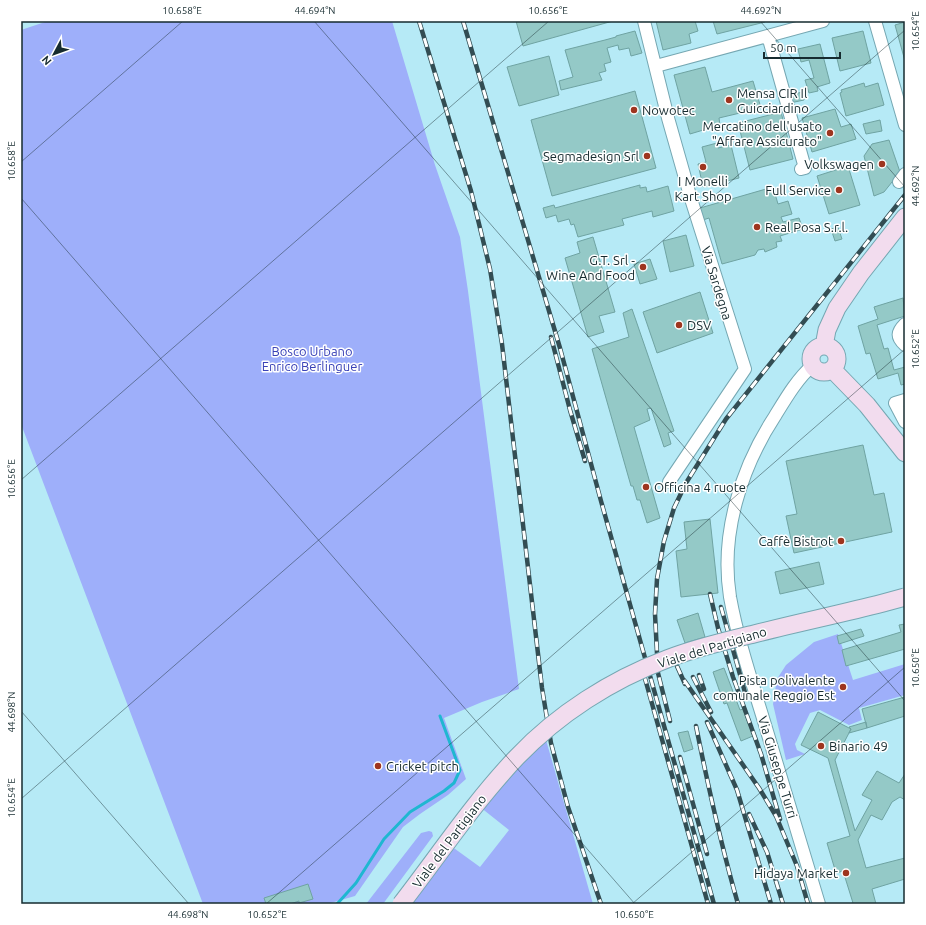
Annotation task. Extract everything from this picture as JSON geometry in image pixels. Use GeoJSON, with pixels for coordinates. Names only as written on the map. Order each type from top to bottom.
{"type":"FeatureCollection","features":[{"type":"Feature","properties":{"kind":"main road"},"geometry":{"type":"LineString","coordinates":[[824,346],[827,330],[837,308],[861,273],[905,217]]}},
{"type":"Feature","properties":{"kind":"main road"},"geometry":{"type":"LineString","coordinates":[[824,346],[830,348],[835,354],[836,362],[832,368],[819,371],[811,362],[812,353],[818,347],[824,346]]}},
{"type":"Feature","properties":{"kind":"main road"},"geometry":{"type":"LineString","coordinates":[[832,368],[867,405],[905,453]]}},
{"type":"Feature","properties":{"kind":"main road","name":"Viale del Partigiano"},"geometry":{"type":"LineString","coordinates":[[401,904],[491,786],[517,757],[544,732],[588,698],[637,671],[695,649],[725,640],[884,604],[905,597]]}},
{"type":"Feature","properties":{"kind":"street"},"geometry":{"type":"LineString","coordinates":[[644,21],[656,66],[823,21]]}},
{"type":"Feature","properties":{"kind":"street"},"geometry":{"type":"LineString","coordinates":[[875,21],[905,125]]}},
{"type":"Feature","properties":{"kind":"street"},"geometry":{"type":"LineString","coordinates":[[768,36],[805,168],[801,169]]}},
{"type":"Feature","properties":{"kind":"street","name":"Via Sardegna"},"geometry":{"type":"LineString","coordinates":[[656,66],[668,118],[691,199],[745,369],[669,482]]}},
{"type":"Feature","properties":{"kind":"street"},"geometry":{"type":"LineString","coordinates":[[905,324],[899,330],[898,334],[898,338],[905,345]]}},
{"type":"Feature","properties":{"kind":"street","name":"Via Giuseppe Turri"},"geometry":{"type":"LineString","coordinates":[[813,365],[796,383],[770,424],[751,460],[741,488],[731,527],[728,572],[730,596],[743,648],[819,904]]}},
{"type":"Feature","properties":{"kind":"street"},"geometry":{"type":"LineString","coordinates":[[905,400],[895,403],[905,422]]}},
{"type":"Feature","properties":{"kind":"green space","name":"Bosco Urbano Enrico Berlinguer"},"geometry":{"type":"Polygon","coordinates":[[[48,21],[392,21],[435,165],[460,237],[519,689],[482,702],[444,718],[466,779],[448,795],[403,827],[355,896],[327,904],[203,904],[21,424],[21,30],[48,21]]]}},
{"type":"Feature","properties":{"kind":"green space"},"geometry":{"type":"Polygon","coordinates":[[[838,634],[853,680],[905,664],[905,695],[859,708],[862,720],[849,725],[820,710],[810,713],[795,744],[797,750],[805,754],[786,760],[773,704],[777,679],[786,665],[814,642],[838,634]]]}},
{"type":"Feature","properties":{"kind":"green space"},"geometry":{"type":"Polygon","coordinates":[[[546,740],[593,904],[407,904],[451,846],[480,867],[509,830],[480,807],[546,740]]]}},
{"type":"Feature","properties":{"kind":"green space"},"geometry":{"type":"Polygon","coordinates":[[[429,831],[432,832],[433,836],[383,904],[366,904],[421,833],[429,831]]]}},
{"type":"Feature","properties":{"kind":"building"},"geometry":{"type":"Polygon","coordinates":[[[516,21],[613,21],[523,46],[516,21]]]}},
{"type":"Feature","properties":{"kind":"building"},"geometry":{"type":"Polygon","coordinates":[[[656,21],[695,21],[698,31],[689,34],[691,43],[663,50],[656,21]]]}},
{"type":"Feature","properties":{"kind":"building"},"geometry":{"type":"Polygon","coordinates":[[[713,21],[764,21],[765,22],[717,34],[713,21]]]}},
{"type":"Feature","properties":{"kind":"building"},"geometry":{"type":"Polygon","coordinates":[[[905,22],[905,61],[895,25],[905,22]]]}},
{"type":"Feature","properties":{"kind":"building"},"geometry":{"type":"Polygon","coordinates":[[[635,31],[642,53],[631,56],[629,48],[619,50],[618,45],[607,48],[611,62],[604,64],[606,71],[599,73],[602,80],[561,90],[559,81],[573,77],[565,50],[635,31]]]}},
{"type":"Feature","properties":{"kind":"building"},"geometry":{"type":"Polygon","coordinates":[[[863,31],[871,63],[840,71],[832,38],[863,31]]]}},
{"type":"Feature","properties":{"kind":"building"},"geometry":{"type":"Polygon","coordinates":[[[820,44],[830,83],[817,87],[818,91],[809,93],[805,80],[814,78],[809,60],[801,62],[798,49],[820,44]]]}},
{"type":"Feature","properties":{"kind":"building"},"geometry":{"type":"Polygon","coordinates":[[[549,56],[559,95],[519,106],[507,67],[549,56]]]}},
{"type":"Feature","properties":{"kind":"building"},"geometry":{"type":"Polygon","coordinates":[[[705,67],[712,92],[753,81],[761,108],[719,118],[720,125],[690,134],[674,75],[705,67]]]}},
{"type":"Feature","properties":{"kind":"building"},"geometry":{"type":"Polygon","coordinates":[[[864,83],[865,87],[878,83],[884,105],[846,116],[840,93],[842,92],[841,90],[864,83]]]}},
{"type":"Feature","properties":{"kind":"building"},"geometry":{"type":"Polygon","coordinates":[[[635,91],[656,168],[552,196],[531,120],[635,91]]]}},
{"type":"Feature","properties":{"kind":"building"},"geometry":{"type":"Polygon","coordinates":[[[803,92],[804,100],[790,103],[789,95],[803,92]]]}},
{"type":"Feature","properties":{"kind":"building","name":"Mercatino dell'usato \"Affare Assicurato\""},"geometry":{"type":"Polygon","coordinates":[[[835,109],[841,127],[851,124],[856,139],[812,152],[802,118],[835,109]]]}},
{"type":"Feature","properties":{"kind":"building"},"geometry":{"type":"Polygon","coordinates":[[[781,112],[793,159],[750,170],[738,123],[781,112]]]}},
{"type":"Feature","properties":{"kind":"building"},"geometry":{"type":"Polygon","coordinates":[[[880,120],[882,131],[866,134],[863,124],[880,120]]]}},
{"type":"Feature","properties":{"kind":"building","name":"Volkswagen"},"geometry":{"type":"Polygon","coordinates":[[[889,140],[900,172],[884,192],[874,196],[864,156],[872,144],[889,140]]]}},
{"type":"Feature","properties":{"kind":"building"},"geometry":{"type":"Polygon","coordinates":[[[717,143],[718,148],[731,145],[739,178],[703,187],[698,164],[706,162],[702,147],[717,143]]]}},
{"type":"Feature","properties":{"kind":"building","name":"Full Service"},"geometry":{"type":"Polygon","coordinates":[[[848,166],[860,205],[829,214],[817,176],[848,166]]]}},
{"type":"Feature","properties":{"kind":"building"},"geometry":{"type":"Polygon","coordinates":[[[640,185],[640,188],[646,187],[647,192],[668,186],[674,211],[653,217],[652,211],[622,219],[624,225],[578,237],[574,224],[571,225],[569,219],[558,222],[556,215],[546,218],[543,208],[554,205],[555,208],[640,185]]]}},
{"type":"Feature","properties":{"kind":"building","name":"Real Posa S.r.l."},"geometry":{"type":"Polygon","coordinates":[[[773,187],[778,204],[788,201],[792,214],[781,217],[783,222],[799,218],[803,229],[780,236],[782,241],[776,242],[777,247],[765,252],[764,249],[758,250],[755,255],[722,264],[709,218],[703,220],[700,208],[773,187]]]}},
{"type":"Feature","properties":{"kind":"building"},"geometry":{"type":"Polygon","coordinates":[[[838,227],[842,239],[835,241],[831,229],[838,227]]]}},
{"type":"Feature","properties":{"kind":"building"},"geometry":{"type":"Polygon","coordinates":[[[686,235],[694,266],[670,272],[663,241],[686,235]]]}},
{"type":"Feature","properties":{"kind":"building"},"geometry":{"type":"Polygon","coordinates":[[[593,237],[615,312],[599,316],[604,332],[588,337],[565,258],[580,253],[577,242],[593,237]]]}},
{"type":"Feature","properties":{"kind":"building"},"geometry":{"type":"Polygon","coordinates":[[[650,259],[657,279],[640,284],[634,264],[650,259]]]}},
{"type":"Feature","properties":{"kind":"building","name":"DSV"},"geometry":{"type":"Polygon","coordinates":[[[700,292],[713,333],[657,353],[643,312],[700,292]]]}},
{"type":"Feature","properties":{"kind":"building"},"geometry":{"type":"Polygon","coordinates":[[[903,298],[905,316],[877,325],[884,349],[888,348],[894,370],[905,367],[905,384],[901,385],[898,373],[878,379],[870,353],[866,354],[858,326],[878,319],[874,307],[903,298]]]}},
{"type":"Feature","properties":{"kind":"building"},"geometry":{"type":"Polygon","coordinates":[[[632,309],[674,431],[668,433],[671,444],[664,447],[651,408],[647,409],[650,420],[634,427],[660,518],[647,523],[640,500],[637,500],[633,486],[631,486],[592,349],[629,337],[623,313],[632,309]]]}},
{"type":"Feature","properties":{"kind":"building"},"geometry":{"type":"Polygon","coordinates":[[[863,445],[874,495],[884,493],[892,532],[794,553],[786,516],[797,514],[786,461],[863,445]]]}},
{"type":"Feature","properties":{"kind":"building"},"geometry":{"type":"Polygon","coordinates":[[[710,519],[718,593],[681,597],[676,551],[687,549],[684,522],[710,519]]]}},
{"type":"Feature","properties":{"kind":"building"},"geometry":{"type":"Polygon","coordinates":[[[819,562],[824,584],[780,594],[775,572],[819,562]]]}},
{"type":"Feature","properties":{"kind":"building"},"geometry":{"type":"Polygon","coordinates":[[[698,613],[705,637],[685,643],[677,620],[698,613]]]}},
{"type":"Feature","properties":{"kind":"building"},"geometry":{"type":"Polygon","coordinates":[[[905,624],[905,649],[846,666],[842,650],[901,632],[899,625],[905,624]]]}},
{"type":"Feature","properties":{"kind":"building"},"geometry":{"type":"Polygon","coordinates":[[[861,629],[864,636],[839,644],[837,636],[861,629]]]}},
{"type":"Feature","properties":{"kind":"building"},"geometry":{"type":"Polygon","coordinates":[[[724,668],[740,710],[743,709],[753,736],[741,741],[727,703],[724,704],[713,672],[724,668]]]}},
{"type":"Feature","properties":{"kind":"building"},"geometry":{"type":"Polygon","coordinates":[[[905,697],[905,716],[867,728],[862,709],[905,697]]]}},
{"type":"Feature","properties":{"kind":"building"},"geometry":{"type":"Polygon","coordinates":[[[818,712],[851,729],[835,760],[855,831],[872,800],[862,795],[877,771],[899,783],[905,774],[905,800],[900,797],[892,802],[882,820],[871,815],[858,840],[866,868],[905,858],[905,879],[872,889],[876,904],[849,904],[853,903],[843,871],[836,873],[827,843],[850,836],[828,758],[801,745],[818,712]]]}},
{"type":"Feature","properties":{"kind":"building"},"geometry":{"type":"Polygon","coordinates":[[[866,722],[867,728],[849,733],[851,729],[849,727],[866,722]]]}},
{"type":"Feature","properties":{"kind":"building"},"geometry":{"type":"Polygon","coordinates":[[[688,731],[693,749],[684,752],[678,733],[688,731]]]}},
{"type":"Feature","properties":{"kind":"building"},"geometry":{"type":"Polygon","coordinates":[[[308,884],[313,899],[290,904],[266,904],[264,898],[308,884]]]}},
{"type":"Feature","properties":{"kind":"waterway"},"geometry":{"type":"LineString","coordinates":[[337,904],[356,883],[384,839],[410,812],[454,783],[460,770],[440,716]]}},
{"type":"Feature","properties":{"kind":"railway"},"geometry":{"type":"LineString","coordinates":[[419,21],[471,191],[490,269],[502,344],[542,688],[551,743],[568,807],[601,904]]}},
{"type":"Feature","properties":{"kind":"railway"},"geometry":{"type":"LineString","coordinates":[[463,21],[560,348],[601,501],[714,904]]}},
{"type":"Feature","properties":{"kind":"railway"},"geometry":{"type":"LineString","coordinates":[[670,721],[658,673],[655,614],[657,579],[664,541],[674,508],[686,483],[726,419],[905,195]]}},
{"type":"Feature","properties":{"kind":"railway"},"geometry":{"type":"LineString","coordinates":[[551,337],[585,461]]}},
{"type":"Feature","properties":{"kind":"railway"},"geometry":{"type":"LineString","coordinates":[[710,594],[718,628],[733,677],[761,754],[780,819]]}},
{"type":"Feature","properties":{"kind":"railway"},"geometry":{"type":"LineString","coordinates":[[721,607],[746,696]]}},
{"type":"Feature","properties":{"kind":"railway"},"geometry":{"type":"LineString","coordinates":[[677,666],[685,684]]}},
{"type":"Feature","properties":{"kind":"railway"},"geometry":{"type":"LineString","coordinates":[[644,675],[708,904]]}},
{"type":"Feature","properties":{"kind":"railway"},"geometry":{"type":"LineString","coordinates":[[699,675],[704,689]]}},
{"type":"Feature","properties":{"kind":"railway"},"geometry":{"type":"LineString","coordinates":[[693,677],[711,712]]}},
{"type":"Feature","properties":{"kind":"railway"},"geometry":{"type":"LineString","coordinates":[[684,680],[759,788],[776,816],[797,866],[808,904]]}},
{"type":"Feature","properties":{"kind":"railway"},"geometry":{"type":"LineString","coordinates":[[707,722],[737,790],[771,904]]}},
{"type":"Feature","properties":{"kind":"railway"},"geometry":{"type":"LineString","coordinates":[[696,726],[715,815],[738,904]]}},
{"type":"Feature","properties":{"kind":"railway"},"geometry":{"type":"LineString","coordinates":[[680,757],[707,854]]}},
{"type":"Feature","properties":{"kind":"railway"},"geometry":{"type":"LineString","coordinates":[[749,814],[767,852],[783,904]]}},
{"type":"Feature","properties":{"kind":"place","name":"Mensa CIR Il Guicciardino"},"geometry":{"type":"Point","coordinates":[729,100]}},
{"type":"Feature","properties":{"kind":"place","name":"Nowotec"},"geometry":{"type":"Point","coordinates":[634,110]}},
{"type":"Feature","properties":{"kind":"place","name":"Mercatino dell'usato \"Affare Assicurato\""},"geometry":{"type":"Point","coordinates":[830,133]}},
{"type":"Feature","properties":{"kind":"place","name":"Segmadesign Srl"},"geometry":{"type":"Point","coordinates":[647,156]}},
{"type":"Feature","properties":{"kind":"place","name":"Volkswagen"},"geometry":{"type":"Point","coordinates":[882,164]}},
{"type":"Feature","properties":{"kind":"place","name":"I Monelli Kart Shop"},"geometry":{"type":"Point","coordinates":[703,167]}},
{"type":"Feature","properties":{"kind":"place","name":"Full Service"},"geometry":{"type":"Point","coordinates":[839,190]}},
{"type":"Feature","properties":{"kind":"place","name":"Real Posa S.r.l."},"geometry":{"type":"Point","coordinates":[757,227]}},
{"type":"Feature","properties":{"kind":"place","name":"G.T. Srl - Wine And Food"},"geometry":{"type":"Point","coordinates":[643,267]}},
{"type":"Feature","properties":{"kind":"place","name":"DSV"},"geometry":{"type":"Point","coordinates":[679,325]}},
{"type":"Feature","properties":{"kind":"place","name":"Officina 4 ruote"},"geometry":{"type":"Point","coordinates":[646,487]}},
{"type":"Feature","properties":{"kind":"place","name":"Caffè Bistrot"},"geometry":{"type":"Point","coordinates":[841,541]}},
{"type":"Feature","properties":{"kind":"place","name":"Pista polivalente comunale Reggio Est"},"geometry":{"type":"Point","coordinates":[843,687]}},
{"type":"Feature","properties":{"kind":"place","name":"Binario 49"},"geometry":{"type":"Point","coordinates":[821,746]}},
{"type":"Feature","properties":{"kind":"place","name":"Cricket pitch"},"geometry":{"type":"Point","coordinates":[378,766]}},
{"type":"Feature","properties":{"kind":"place","name":"Hidaya Market"},"geometry":{"type":"Point","coordinates":[846,873]}}]}
